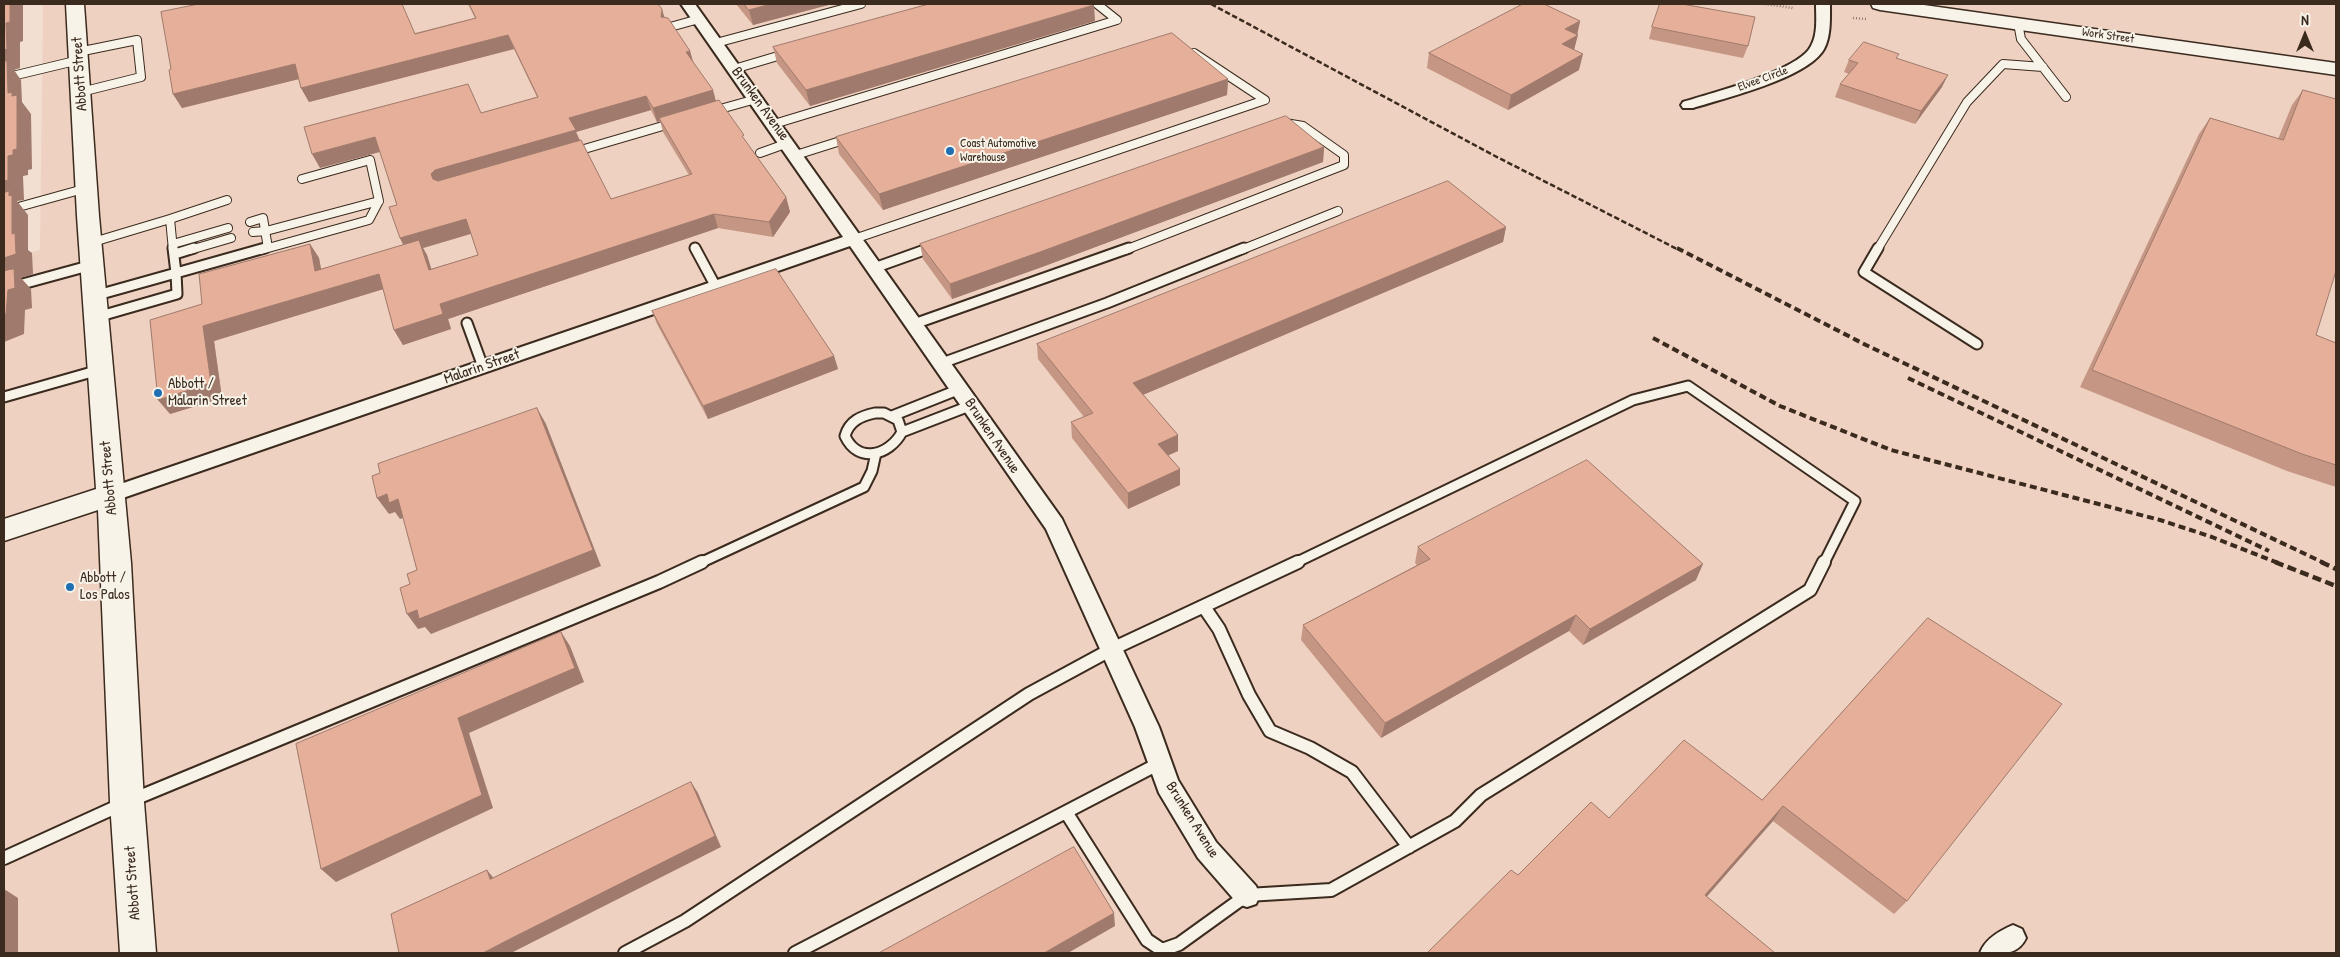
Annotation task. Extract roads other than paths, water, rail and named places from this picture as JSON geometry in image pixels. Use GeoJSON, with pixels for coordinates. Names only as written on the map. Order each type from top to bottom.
{"type":"FeatureCollection","features":[{"type":"Feature","properties":{"kind":"main road","name":"Abbott Street"},"geometry":{"type":"LineString","coordinates":[[75,4],[86,188],[116,563],[127,802],[138,953]]}},
{"type":"Feature","properties":{"kind":"main road","name":"Work Street"},"geometry":{"type":"LineString","coordinates":[[1880,4],[2336,69]]}},
{"type":"Feature","properties":{"kind":"main road"},"geometry":{"type":"LineString","coordinates":[[4,530],[110,495]]}},
{"type":"Feature","properties":{"kind":"street","name":"Elvee Circle"},"geometry":{"type":"LineString","coordinates":[[1688,105],[1784,72],[1803,63],[1816,49],[1822,33],[1823,4]]}},
{"type":"Feature","properties":{"kind":"street","name":"Brunken Avenue"},"geometry":{"type":"LineString","coordinates":[[694,12],[1055,524],[1147,727],[1168,785],[1207,850],[1247,895]]}},
{"type":"Feature","properties":{"kind":"street","name":"Malarin Street"},"geometry":{"type":"LineString","coordinates":[[110,495],[854,239]]}},
{"type":"Feature","properties":{"kind":"lane"},"geometry":{"type":"LineString","coordinates":[[716,43],[861,4]]}},
{"type":"Feature","properties":{"kind":"lane"},"geometry":{"type":"LineString","coordinates":[[774,124],[1117,20],[1098,4]]}},
{"type":"Feature","properties":{"kind":"lane"},"geometry":{"type":"LineString","coordinates":[[670,27],[694,12]]}},
{"type":"Feature","properties":{"kind":"lane"},"geometry":{"type":"LineString","coordinates":[[2018,23],[2022,39],[2066,97]]}},
{"type":"Feature","properties":{"kind":"lane"},"geometry":{"type":"LineString","coordinates":[[4,78],[136,40],[141,77],[81,92]]}},
{"type":"Feature","properties":{"kind":"lane"},"geometry":{"type":"LineString","coordinates":[[854,239],[1265,100],[1186,48]]}},
{"type":"Feature","properties":{"kind":"lane"},"geometry":{"type":"LineString","coordinates":[[734,68],[800,50]]}},
{"type":"Feature","properties":{"kind":"lane"},"geometry":{"type":"LineString","coordinates":[[1977,344],[1864,272],[1967,102],[2003,64],[2043,67]]}},
{"type":"Feature","properties":{"kind":"lane"},"geometry":{"type":"LineString","coordinates":[[709,113],[756,99]]}},
{"type":"Feature","properties":{"kind":"lane"},"geometry":{"type":"LineString","coordinates":[[567,154],[680,121]]}},
{"type":"Feature","properties":{"kind":"lane"},"geometry":{"type":"LineString","coordinates":[[914,324],[1170,234],[1344,165],[1344,155],[1303,126],[1284,123],[1275,127]]}},
{"type":"Feature","properties":{"kind":"lane"},"geometry":{"type":"LineString","coordinates":[[760,153],[792,150],[862,135]]}},
{"type":"Feature","properties":{"kind":"lane"},"geometry":{"type":"LineString","coordinates":[[96,306],[176,273],[369,220],[379,201],[370,160],[302,179]]}},
{"type":"Feature","properties":{"kind":"lane"},"geometry":{"type":"LineString","coordinates":[[4,211],[86,188]]}},
{"type":"Feature","properties":{"kind":"lane"},"geometry":{"type":"LineString","coordinates":[[4,289],[91,254],[170,219],[227,200]]}},
{"type":"Feature","properties":{"kind":"lane"},"geometry":{"type":"LineString","coordinates":[[253,235],[379,201]]}},
{"type":"Feature","properties":{"kind":"lane"},"geometry":{"type":"LineString","coordinates":[[942,363],[1107,303],[1338,211]]}},
{"type":"Feature","properties":{"kind":"lane"},"geometry":{"type":"LineString","coordinates":[[250,222],[263,218],[268,248]]}},
{"type":"Feature","properties":{"kind":"lane"},"geometry":{"type":"LineString","coordinates":[[96,306],[177,294],[170,219]]}},
{"type":"Feature","properties":{"kind":"lane"},"geometry":{"type":"LineString","coordinates":[[173,244],[228,228]]}},
{"type":"Feature","properties":{"kind":"lane"},"geometry":{"type":"LineString","coordinates":[[175,258],[231,242]]}},
{"type":"Feature","properties":{"kind":"lane"},"geometry":{"type":"LineString","coordinates":[[874,268],[939,245]]}},
{"type":"Feature","properties":{"kind":"lane"},"geometry":{"type":"LineString","coordinates":[[695,248],[716,286]]}},
{"type":"Feature","properties":{"kind":"lane"},"geometry":{"type":"LineString","coordinates":[[467,323],[482,367]]}},
{"type":"Feature","properties":{"kind":"lane"},"geometry":{"type":"LineString","coordinates":[[4,397],[100,369]]}},
{"type":"Feature","properties":{"kind":"lane"},"geometry":{"type":"LineString","coordinates":[[625,953],[685,922],[1029,694],[1112,649],[1204,607],[1633,400],[1688,386],[1855,502],[1810,590],[1481,795],[1455,821],[1332,890],[1247,895],[1179,944],[1162,950],[1147,940],[1066,812]]}},
{"type":"Feature","properties":{"kind":"lane"},"geometry":{"type":"LineString","coordinates":[[892,416],[960,389]]}},
{"type":"Feature","properties":{"kind":"lane"},"geometry":{"type":"LineString","coordinates":[[902,432],[972,405]]}},
{"type":"Feature","properties":{"kind":"lane"},"geometry":{"type":"LineString","coordinates":[[884,413],[892,416],[901,426],[902,432],[897,443],[884,451],[876,453],[858,452],[851,448],[845,436],[846,430],[857,418],[866,414],[884,413]]}},
{"type":"Feature","properties":{"kind":"lane"},"geometry":{"type":"LineString","coordinates":[[4,858],[127,802],[659,582],[864,487],[876,453]]}},
{"type":"Feature","properties":{"kind":"lane"},"geometry":{"type":"LineString","coordinates":[[1204,607],[1218,629],[1249,695],[1270,731],[1310,748],[1352,772],[1409,847]]}},
{"type":"Feature","properties":{"kind":"lane"},"geometry":{"type":"LineString","coordinates":[[796,953],[1160,763]]}},
{"type":"Feature","properties":{"kind":"railway"},"geometry":{"type":"LineString","coordinates":[[1211,4],[1495,156],[1679,250]]}},
{"type":"Feature","properties":{"kind":"railway"},"geometry":{"type":"LineString","coordinates":[[1677,248],[1866,345],[2324,563]]}},
{"type":"Feature","properties":{"kind":"railway"},"geometry":{"type":"LineString","coordinates":[[1653,338],[1780,406],[1891,450],[2160,520],[2212,537],[2278,563]]}},
{"type":"Feature","properties":{"kind":"railway"},"geometry":{"type":"LineString","coordinates":[[1908,378],[2269,551]]}},
{"type":"Feature","properties":{"kind":"railway"},"geometry":{"type":"LineString","coordinates":[[2275,562],[2336,586]]}},
{"type":"Feature","properties":{"kind":"railway"},"geometry":{"type":"LineString","coordinates":[[2321,562],[2336,569]]}},
{"type":"Feature","properties":{"kind":"place","name":"Coast Automotive Warehouse"},"geometry":{"type":"Point","coordinates":[950,151]}},
{"type":"Feature","properties":{"kind":"place","name":"Abbott / Malarin Street"},"geometry":{"type":"Point","coordinates":[158,393]}},
{"type":"Feature","properties":{"kind":"place","name":"Abbott / Los Palos"},"geometry":{"type":"Point","coordinates":[70,587]}}]}
